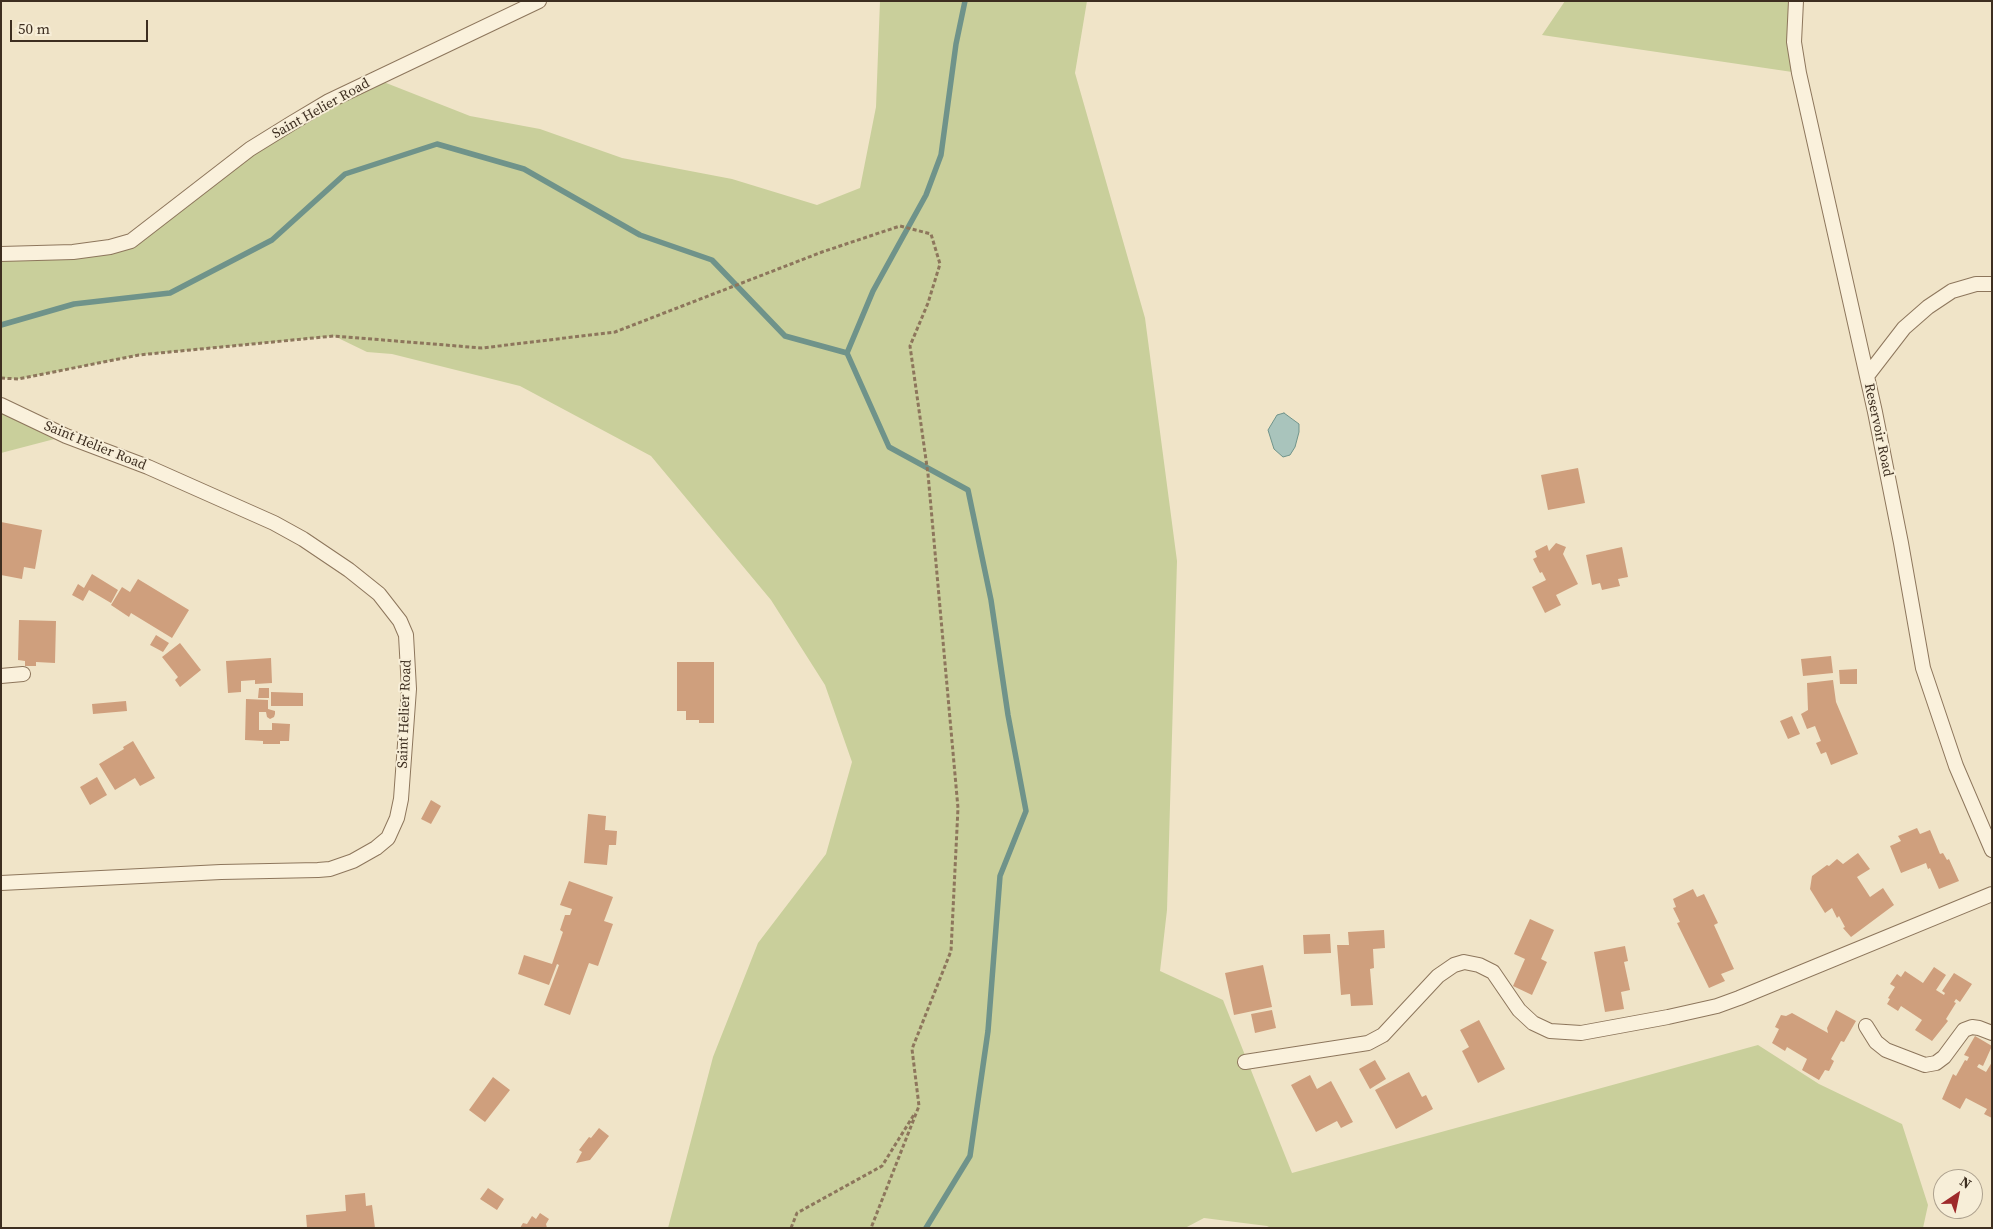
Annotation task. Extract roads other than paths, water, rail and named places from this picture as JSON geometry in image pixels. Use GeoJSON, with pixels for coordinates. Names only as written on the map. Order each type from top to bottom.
{"type":"FeatureCollection","features":[{"type":"Feature","properties":{"kind":"street","name":"Saint Helier Road"},"geometry":{"type":"LineString","coordinates":[[1,254],[82,251],[110,247],[131,240],[250,149],[292,123],[329,102],[539,1]]}},
{"type":"Feature","properties":{"kind":"street","name":"Reservoir Road"},"geometry":{"type":"LineString","coordinates":[[1796,1],[1794,42],[1799,73],[1867,376],[1901,543],[1923,668],[1956,766],[1992,850]]}},
{"type":"Feature","properties":{"kind":"street"},"geometry":{"type":"LineString","coordinates":[[1867,376],[1904,328],[1928,307],[1952,291],[1976,284],[1992,284]]}},
{"type":"Feature","properties":{"kind":"street","name":"Saint Helier Road"},"geometry":{"type":"LineString","coordinates":[[1,405],[66,436],[148,467],[274,522],[349,570],[379,594],[400,621],[406,635],[409,689],[401,799],[397,818],[388,838],[376,848],[353,861],[318,870],[1,883]]}},
{"type":"Feature","properties":{"kind":"street"},"geometry":{"type":"LineString","coordinates":[[1,676],[23,674]]}},
{"type":"Feature","properties":{"kind":"street"},"geometry":{"type":"LineString","coordinates":[[1245,1062],[1368,1043],[1383,1035],[1438,976],[1454,965],[1464,962],[1479,965],[1493,972],[1520,1010],[1533,1023],[1550,1031],[1581,1033],[1668,1017],[1732,1001],[1992,894]]}},
{"type":"Feature","properties":{"kind":"street"},"geometry":{"type":"LineString","coordinates":[[1866,1026],[1876,1042],[1886,1050],[1924,1065],[1936,1063],[1944,1057],[1964,1030],[1972,1027],[1992,1033]]}},
{"type":"Feature","properties":{"kind":"water"},"geometry":{"type":"Polygon","coordinates":[[[1284,413],[1299,424],[1299,432],[1295,447],[1290,455],[1283,457],[1274,449],[1268,430],[1277,415],[1284,413]]]}},
{"type":"Feature","properties":{"kind":"waterway"},"geometry":{"type":"LineString","coordinates":[[926,1228],[970,1156],[988,1031],[1000,876],[1026,811],[1008,715],[991,600],[968,490],[889,447],[847,353],[873,291],[926,195],[941,155],[956,44],[965,1]]}},
{"type":"Feature","properties":{"kind":"waterway"},"geometry":{"type":"LineString","coordinates":[[1,325],[74,304],[170,293],[272,240],[345,174],[437,144],[524,169],[640,235],[712,260],[785,336],[847,353]]}}]}
